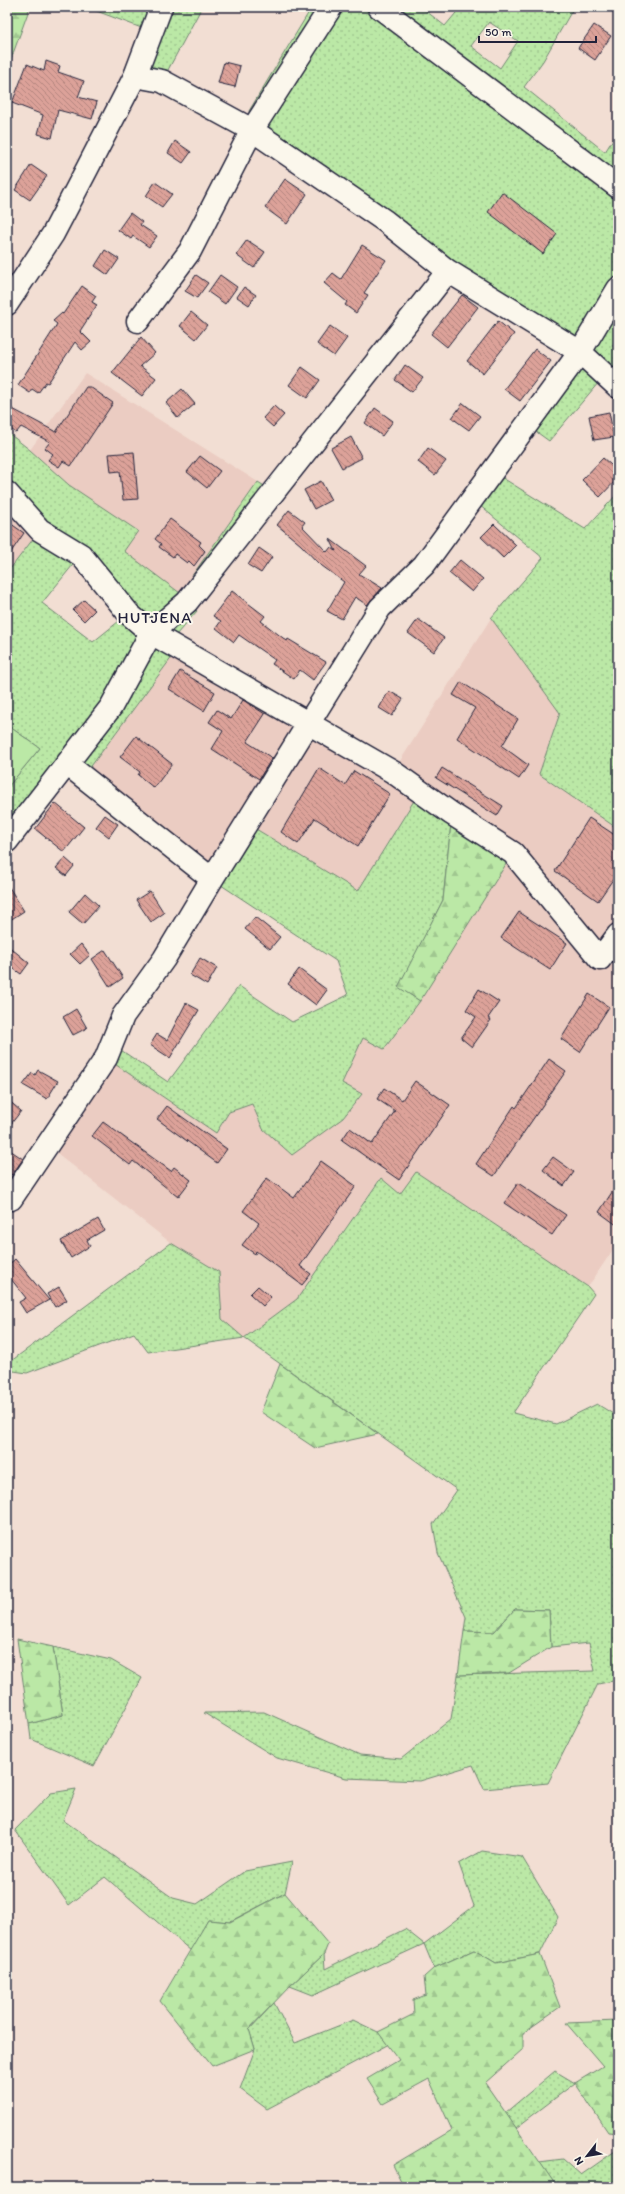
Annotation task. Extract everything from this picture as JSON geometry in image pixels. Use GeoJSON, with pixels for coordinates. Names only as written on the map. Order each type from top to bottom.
{"type":"FeatureCollection","features":[{"type":"Feature","properties":{"kind":"street"},"geometry":{"type":"LineString","coordinates":[[7,304],[53,234],[135,76],[161,7]]}},
{"type":"Feature","properties":{"kind":"street"},"geometry":{"type":"LineString","coordinates":[[138,321],[190,251],[252,130],[331,7]]}},
{"type":"Feature","properties":{"kind":"street"},"geometry":{"type":"LineString","coordinates":[[379,7],[510,104],[618,187]]}},
{"type":"Feature","properties":{"kind":"street"},"geometry":{"type":"LineString","coordinates":[[135,76],[162,81],[252,130],[385,221],[448,271],[580,352],[618,387]]}},
{"type":"Feature","properties":{"kind":"street"},"geometry":{"type":"LineString","coordinates":[[7,842],[111,707],[151,634],[187,602],[448,271]]}},
{"type":"Feature","properties":{"kind":"street"},"geometry":{"type":"LineString","coordinates":[[7,1197],[11,1199],[106,1058],[123,1016],[164,959],[380,608],[424,565],[580,352],[618,289]]}},
{"type":"Feature","properties":{"kind":"street"},"geometry":{"type":"LineString","coordinates":[[7,493],[40,530],[81,555],[129,614],[151,634],[308,725],[393,772],[452,814],[513,853],[600,959],[618,935]]}},
{"type":"Feature","properties":{"kind":"street"},"geometry":{"type":"LineString","coordinates":[[67,764],[212,879]]}},
{"type":"Feature","properties":{"kind":"shaded area"},"geometry":{"type":"Polygon","coordinates":[[[85,373],[258,482],[180,593],[123,551],[138,531],[69,485],[30,450],[85,373]]]}},
{"type":"Feature","properties":{"kind":"shaded area"},"geometry":{"type":"Polygon","coordinates":[[[7,493],[40,530],[7,573],[7,493]]]}},
{"type":"Feature","properties":{"kind":"shaded area"},"geometry":{"type":"Polygon","coordinates":[[[491,618],[560,713],[539,774],[618,829],[618,1242],[588,1287],[416,1172],[400,1194],[380,1178],[297,1300],[244,1338],[222,1319],[219,1272],[171,1243],[48,1146],[106,1058],[216,1132],[229,1112],[252,1104],[263,1129],[343,1119],[362,1094],[342,1084],[363,1037],[384,1049],[420,1001],[420,791],[358,891],[246,823],[212,879],[83,777],[178,649],[393,772],[491,618]]]}},
{"type":"Feature","properties":{"kind":"green space"},"geometry":{"type":"Polygon","coordinates":[[[7,7],[30,7],[7,70],[7,7]]]}},
{"type":"Feature","properties":{"kind":"green space"},"geometry":{"type":"Polygon","coordinates":[[[86,7],[202,7],[162,81],[135,76],[152,32],[86,7]]]}},
{"type":"Feature","properties":{"kind":"green space"},"geometry":{"type":"Polygon","coordinates":[[[312,7],[421,7],[445,26],[461,7],[574,7],[543,61],[524,87],[605,152],[618,131],[618,339],[612,345],[618,355],[618,387],[605,375],[549,441],[527,425],[580,352],[252,130],[249,111],[312,7]],[[489,22],[471,46],[500,68],[518,41],[489,22]]]}},
{"type":"Feature","properties":{"kind":"green space"},"geometry":{"type":"Polygon","coordinates":[[[7,432],[30,450],[69,485],[138,531],[124,551],[180,593],[258,482],[274,492],[187,602],[197,611],[169,643],[178,649],[83,777],[68,764],[7,841],[7,788],[40,748],[7,725],[7,573],[40,530],[7,493],[7,432]],[[81,555],[42,603],[93,642],[129,613],[81,555]]]}},
{"type":"Feature","properties":{"kind":"green space"},"geometry":{"type":"Polygon","coordinates":[[[493,472],[585,529],[618,493],[618,829],[539,774],[560,713],[491,618],[543,558],[473,500],[493,472]]]}},
{"type":"Feature","properties":{"kind":"green space"},"geometry":{"type":"Polygon","coordinates":[[[7,725],[40,748],[7,788],[7,725]]]}},
{"type":"Feature","properties":{"kind":"green space"},"geometry":{"type":"Polygon","coordinates":[[[420,791],[452,814],[443,900],[399,987],[420,1001],[384,1049],[363,1038],[342,1083],[362,1094],[343,1118],[292,1155],[263,1129],[252,1104],[229,1112],[216,1133],[106,1058],[112,1044],[168,1082],[239,986],[292,1022],[348,995],[336,961],[212,879],[246,823],[358,891],[420,791]]]}},
{"type":"Feature","properties":{"kind":"green space"},"geometry":{"type":"Polygon","coordinates":[[[452,814],[513,853],[420,1001],[398,987],[443,900],[452,814]]]}},
{"type":"Feature","properties":{"kind":"green space"},"geometry":{"type":"Polygon","coordinates":[[[416,1172],[588,1287],[594,1294],[513,1413],[556,1424],[597,1404],[618,1417],[618,1680],[598,1684],[548,1783],[484,1789],[473,1765],[420,1781],[346,1778],[277,1758],[204,1713],[264,1712],[360,1755],[401,1759],[451,1719],[458,1675],[595,1671],[589,1643],[551,1647],[549,1610],[515,1609],[494,1632],[464,1631],[466,1617],[438,1553],[433,1524],[457,1490],[244,1338],[297,1299],[381,1178],[400,1194],[416,1172]]]}},
{"type":"Feature","properties":{"kind":"green space"},"geometry":{"type":"Polygon","coordinates":[[[171,1243],[219,1272],[222,1319],[244,1338],[148,1352],[134,1333],[27,1373],[7,1370],[7,1364],[171,1243]]]}},
{"type":"Feature","properties":{"kind":"green space"},"geometry":{"type":"Polygon","coordinates":[[[280,1364],[378,1434],[315,1448],[261,1412],[280,1364]]]}},
{"type":"Feature","properties":{"kind":"green space"},"geometry":{"type":"Polygon","coordinates":[[[515,1609],[549,1610],[551,1647],[509,1673],[458,1675],[464,1631],[494,1632],[515,1609]]]}},
{"type":"Feature","properties":{"kind":"green space"},"geometry":{"type":"Polygon","coordinates":[[[17,1639],[53,1647],[63,1715],[29,1724],[17,1639]]]}},
{"type":"Feature","properties":{"kind":"green space"},"geometry":{"type":"Polygon","coordinates":[[[53,1647],[111,1660],[142,1678],[94,1766],[31,1739],[29,1724],[63,1715],[53,1647]]]}},
{"type":"Feature","properties":{"kind":"green space"},"geometry":{"type":"Polygon","coordinates":[[[76,1789],[63,1820],[173,1898],[197,1904],[245,1871],[292,1862],[285,1893],[229,1922],[208,1920],[191,1951],[105,1877],[69,1905],[15,1830],[51,1793],[76,1789]]]}},
{"type":"Feature","properties":{"kind":"green space"},"geometry":{"type":"Polygon","coordinates":[[[482,1851],[522,1857],[558,1917],[540,1954],[496,1963],[474,1950],[434,1968],[424,1944],[474,1906],[459,1864],[482,1851]]]}},
{"type":"Feature","properties":{"kind":"green space"},"geometry":{"type":"Polygon","coordinates":[[[285,1893],[328,1944],[324,1954],[290,1986],[249,2029],[255,2049],[212,2066],[160,2001],[208,1920],[230,1922],[285,1893]]]}},
{"type":"Feature","properties":{"kind":"green space"},"geometry":{"type":"Polygon","coordinates":[[[405,1929],[424,1944],[313,1995],[290,1986],[324,1954],[325,1969],[405,1929]]]}},
{"type":"Feature","properties":{"kind":"green space"},"geometry":{"type":"Polygon","coordinates":[[[474,1950],[496,1963],[540,1954],[560,2007],[523,2033],[523,2049],[485,2083],[557,2187],[404,2187],[393,2165],[452,2130],[429,2079],[383,2104],[367,2079],[399,2060],[378,2032],[414,2014],[413,2000],[426,1995],[424,1977],[434,1968],[474,1950]]]}},
{"type":"Feature","properties":{"kind":"green space"},"geometry":{"type":"Polygon","coordinates":[[[274,2003],[295,2043],[353,2020],[378,2032],[389,2044],[267,2109],[240,2089],[255,2049],[249,2030],[274,2003]]]}},
{"type":"Feature","properties":{"kind":"green space"},"geometry":{"type":"Polygon","coordinates":[[[618,2021],[618,2133],[608,2132],[575,2083],[603,2066],[566,2023],[618,2021]]]}},
{"type":"Feature","properties":{"kind":"green space"},"geometry":{"type":"Polygon","coordinates":[[[555,2071],[575,2083],[516,2128],[505,2113],[555,2071]]]}},
{"type":"Feature","properties":{"kind":"green space"},"geometry":{"type":"Polygon","coordinates":[[[618,2149],[618,2187],[557,2187],[539,2162],[563,2159],[581,2175],[618,2149]]]}},
{"type":"Feature","properties":{"kind":"building"},"geometry":{"type":"Polygon","coordinates":[[[594,25],[611,36],[595,60],[578,48],[594,25]]]}},
{"type":"Feature","properties":{"kind":"building"},"geometry":{"type":"Polygon","coordinates":[[[46,61],[60,66],[58,72],[84,81],[78,97],[97,102],[92,119],[58,110],[52,138],[38,134],[43,115],[12,103],[27,64],[44,71],[46,61]]]}},
{"type":"Feature","properties":{"kind":"building"},"geometry":{"type":"Polygon","coordinates":[[[224,62],[240,66],[235,87],[218,83],[224,62]]]}},
{"type":"Feature","properties":{"kind":"building"},"geometry":{"type":"Polygon","coordinates":[[[175,141],[191,152],[183,163],[168,153],[175,141]]]}},
{"type":"Feature","properties":{"kind":"building"},"geometry":{"type":"Polygon","coordinates":[[[31,165],[47,176],[30,200],[15,190],[31,165]]]}},
{"type":"Feature","properties":{"kind":"building"},"geometry":{"type":"Polygon","coordinates":[[[285,179],[307,194],[287,224],[265,208],[285,179]]]}},
{"type":"Feature","properties":{"kind":"building"},"geometry":{"type":"Polygon","coordinates":[[[155,182],[172,194],[162,207],[146,196],[155,182]]]}},
{"type":"Feature","properties":{"kind":"building"},"geometry":{"type":"Polygon","coordinates":[[[502,192],[557,234],[543,254],[488,212],[502,192]]]}},
{"type":"Feature","properties":{"kind":"building"},"geometry":{"type":"Polygon","coordinates":[[[130,213],[142,222],[140,225],[157,236],[149,247],[133,236],[131,239],[118,230],[130,213]]]}},
{"type":"Feature","properties":{"kind":"building"},"geometry":{"type":"Polygon","coordinates":[[[247,240],[265,252],[254,268],[236,255],[247,240]]]}},
{"type":"Feature","properties":{"kind":"building"},"geometry":{"type":"Polygon","coordinates":[[[362,245],[386,260],[364,293],[368,295],[356,313],[345,305],[347,302],[324,283],[333,273],[341,279],[362,245]]]}},
{"type":"Feature","properties":{"kind":"building"},"geometry":{"type":"Polygon","coordinates":[[[105,250],[119,259],[108,275],[95,266],[105,250]]]}},
{"type":"Feature","properties":{"kind":"building"},"geometry":{"type":"Polygon","coordinates":[[[196,275],[208,283],[197,298],[185,291],[196,275]]]}},
{"type":"Feature","properties":{"kind":"building"},"geometry":{"type":"Polygon","coordinates":[[[220,275],[237,287],[225,304],[208,292],[220,275]]]}},
{"type":"Feature","properties":{"kind":"building"},"geometry":{"type":"Polygon","coordinates":[[[82,286],[96,296],[92,302],[97,305],[80,331],[91,342],[82,350],[75,342],[48,383],[46,382],[38,393],[32,389],[30,393],[18,385],[57,324],[53,321],[62,313],[63,314],[82,286]]]}},
{"type":"Feature","properties":{"kind":"building"},"geometry":{"type":"Polygon","coordinates":[[[244,287],[256,295],[249,305],[237,297],[244,287]]]}},
{"type":"Feature","properties":{"kind":"building"},"geometry":{"type":"Polygon","coordinates":[[[462,295],[478,307],[447,347],[431,334],[462,295]]]}},
{"type":"Feature","properties":{"kind":"building"},"geometry":{"type":"Polygon","coordinates":[[[191,312],[207,325],[196,339],[180,326],[191,312]]]}},
{"type":"Feature","properties":{"kind":"building"},"geometry":{"type":"Polygon","coordinates":[[[498,321],[514,334],[483,374],[467,361],[498,321]]]}},
{"type":"Feature","properties":{"kind":"building"},"geometry":{"type":"Polygon","coordinates":[[[330,326],[347,338],[334,356],[317,344],[330,326]]]}},
{"type":"Feature","properties":{"kind":"building"},"geometry":{"type":"Polygon","coordinates":[[[141,337],[155,353],[140,366],[156,378],[142,396],[112,373],[141,337]]]}},
{"type":"Feature","properties":{"kind":"building"},"geometry":{"type":"Polygon","coordinates":[[[535,349],[551,361],[520,401],[504,389],[535,349]]]}},
{"type":"Feature","properties":{"kind":"building"},"geometry":{"type":"Polygon","coordinates":[[[405,365],[423,378],[412,392],[395,380],[405,365]]]}},
{"type":"Feature","properties":{"kind":"building"},"geometry":{"type":"Polygon","coordinates":[[[302,367],[320,380],[307,398],[289,385],[302,367]]]}},
{"type":"Feature","properties":{"kind":"building"},"geometry":{"type":"Polygon","coordinates":[[[86,387],[90,387],[113,403],[71,466],[63,461],[59,467],[48,460],[53,454],[45,448],[50,442],[21,427],[16,433],[7,426],[7,406],[56,432],[86,387]]]}},
{"type":"Feature","properties":{"kind":"building"},"geometry":{"type":"Polygon","coordinates":[[[182,389],[195,404],[178,418],[166,403],[182,389]]]}},
{"type":"Feature","properties":{"kind":"building"},"geometry":{"type":"Polygon","coordinates":[[[463,403],[480,416],[469,430],[452,418],[463,403]]]}},
{"type":"Feature","properties":{"kind":"building"},"geometry":{"type":"Polygon","coordinates":[[[274,406],[284,415],[273,427],[263,418],[274,406]]]}},
{"type":"Feature","properties":{"kind":"building"},"geometry":{"type":"Polygon","coordinates":[[[375,408],[393,421],[382,436],[365,423],[375,408]]]}},
{"type":"Feature","properties":{"kind":"building"},"geometry":{"type":"Polygon","coordinates":[[[609,412],[614,437],[594,440],[589,416],[609,412]]]}},
{"type":"Feature","properties":{"kind":"building"},"geometry":{"type":"Polygon","coordinates":[[[351,437],[362,458],[342,468],[331,448],[351,437]]]}},
{"type":"Feature","properties":{"kind":"building"},"geometry":{"type":"Polygon","coordinates":[[[428,448],[446,461],[435,475],[418,462],[428,448]]]}},
{"type":"Feature","properties":{"kind":"building"},"geometry":{"type":"Polygon","coordinates":[[[134,452],[138,499],[123,500],[120,471],[111,472],[109,454],[134,452]]]}},
{"type":"Feature","properties":{"kind":"building"},"geometry":{"type":"Polygon","coordinates":[[[200,456],[220,471],[207,488],[187,472],[200,456]]]}},
{"type":"Feature","properties":{"kind":"building"},"geometry":{"type":"Polygon","coordinates":[[[603,458],[618,471],[618,478],[600,497],[582,480],[603,458]]]}},
{"type":"Feature","properties":{"kind":"building"},"geometry":{"type":"Polygon","coordinates":[[[321,481],[331,500],[314,509],[304,490],[321,481]]]}},
{"type":"Feature","properties":{"kind":"building"},"geometry":{"type":"Polygon","coordinates":[[[289,510],[305,522],[302,526],[327,552],[331,547],[336,551],[330,539],[366,566],[359,574],[382,588],[367,605],[355,597],[342,619],[327,611],[344,582],[318,563],[301,545],[277,525],[289,510]]]}},
{"type":"Feature","properties":{"kind":"building"},"geometry":{"type":"Polygon","coordinates":[[[170,519],[201,542],[199,545],[205,551],[194,566],[189,561],[187,563],[175,554],[173,557],[159,547],[161,544],[155,539],[170,519]]]}},
{"type":"Feature","properties":{"kind":"building"},"geometry":{"type":"Polygon","coordinates":[[[7,521],[24,533],[7,558],[7,521]]]}},
{"type":"Feature","properties":{"kind":"building"},"geometry":{"type":"Polygon","coordinates":[[[494,524],[516,545],[503,558],[481,537],[494,524]]]}},
{"type":"Feature","properties":{"kind":"building"},"geometry":{"type":"Polygon","coordinates":[[[259,548],[272,557],[261,573],[248,565],[259,548]]]}},
{"type":"Feature","properties":{"kind":"building"},"geometry":{"type":"Polygon","coordinates":[[[460,560],[483,579],[472,592],[449,573],[460,560]]]}},
{"type":"Feature","properties":{"kind":"building"},"geometry":{"type":"Polygon","coordinates":[[[232,591],[265,616],[261,621],[287,641],[288,639],[326,662],[313,680],[300,670],[294,679],[272,664],[275,660],[239,635],[234,642],[216,628],[221,621],[213,616],[232,591]]]}},
{"type":"Feature","properties":{"kind":"building"},"geometry":{"type":"Polygon","coordinates":[[[84,600],[95,610],[84,621],[73,610],[84,600]]]}},
{"type":"Feature","properties":{"kind":"building"},"geometry":{"type":"Polygon","coordinates":[[[418,619],[444,638],[434,652],[408,633],[418,619]]]}},
{"type":"Feature","properties":{"kind":"building"},"geometry":{"type":"Polygon","coordinates":[[[180,671],[215,692],[204,711],[169,689],[180,671]]]}},
{"type":"Feature","properties":{"kind":"building"},"geometry":{"type":"Polygon","coordinates":[[[461,682],[518,719],[502,746],[528,765],[519,779],[457,738],[475,708],[453,695],[461,682]]]}},
{"type":"Feature","properties":{"kind":"building"},"geometry":{"type":"Polygon","coordinates":[[[389,691],[403,699],[392,716],[379,708],[389,691]]]}},
{"type":"Feature","properties":{"kind":"building"},"geometry":{"type":"Polygon","coordinates":[[[243,700],[265,714],[247,742],[272,758],[259,779],[212,749],[223,731],[209,722],[217,710],[231,719],[243,700]]]}},
{"type":"Feature","properties":{"kind":"building"},"geometry":{"type":"Polygon","coordinates":[[[136,736],[172,764],[154,788],[138,775],[140,772],[120,757],[136,736]]]}},
{"type":"Feature","properties":{"kind":"building"},"geometry":{"type":"Polygon","coordinates":[[[319,768],[345,785],[354,771],[390,794],[358,846],[315,818],[298,844],[281,832],[319,768]]]}},
{"type":"Feature","properties":{"kind":"building"},"geometry":{"type":"Polygon","coordinates":[[[442,768],[503,806],[497,816],[436,778],[442,768]]]}},
{"type":"Feature","properties":{"kind":"building"},"geometry":{"type":"Polygon","coordinates":[[[55,803],[84,827],[64,852],[35,829],[55,803]]]}},
{"type":"Feature","properties":{"kind":"building"},"geometry":{"type":"Polygon","coordinates":[[[105,815],[118,824],[109,837],[96,827],[105,815]]]}},
{"type":"Feature","properties":{"kind":"building"},"geometry":{"type":"Polygon","coordinates":[[[589,818],[618,837],[618,872],[598,901],[555,871],[589,818]]]}},
{"type":"Feature","properties":{"kind":"building"},"geometry":{"type":"Polygon","coordinates":[[[65,858],[74,866],[66,876],[56,868],[65,858]]]}},
{"type":"Feature","properties":{"kind":"building"},"geometry":{"type":"Polygon","coordinates":[[[7,884],[24,911],[7,922],[7,884]]]}},
{"type":"Feature","properties":{"kind":"building"},"geometry":{"type":"Polygon","coordinates":[[[150,891],[164,913],[151,922],[136,900],[150,891]]]}},
{"type":"Feature","properties":{"kind":"building"},"geometry":{"type":"Polygon","coordinates":[[[85,893],[99,906],[83,924],[69,912],[85,893]]]}},
{"type":"Feature","properties":{"kind":"building"},"geometry":{"type":"Polygon","coordinates":[[[519,912],[567,943],[550,970],[501,938],[519,912]]]}},
{"type":"Feature","properties":{"kind":"building"},"geometry":{"type":"Polygon","coordinates":[[[255,917],[280,937],[270,949],[245,929],[255,917]]]}},
{"type":"Feature","properties":{"kind":"building"},"geometry":{"type":"Polygon","coordinates":[[[81,944],[90,955],[80,964],[70,954],[81,944]]]}},
{"type":"Feature","properties":{"kind":"building"},"geometry":{"type":"Polygon","coordinates":[[[7,945],[29,963],[21,974],[7,964],[7,945]]]}},
{"type":"Feature","properties":{"kind":"building"},"geometry":{"type":"Polygon","coordinates":[[[105,950],[123,978],[110,987],[92,959],[105,950]]]}},
{"type":"Feature","properties":{"kind":"building"},"geometry":{"type":"Polygon","coordinates":[[[200,958],[217,968],[207,985],[190,975],[200,958]]]}},
{"type":"Feature","properties":{"kind":"building"},"geometry":{"type":"Polygon","coordinates":[[[299,969],[327,990],[316,1005],[288,984],[299,969]]]}},
{"type":"Feature","properties":{"kind":"building"},"geometry":{"type":"Polygon","coordinates":[[[479,989],[499,1002],[488,1018],[491,1020],[472,1047],[461,1038],[476,1017],[466,1010],[479,989]]]}},
{"type":"Feature","properties":{"kind":"building"},"geometry":{"type":"Polygon","coordinates":[[[589,994],[609,1007],[580,1052],[561,1039],[589,994]]]}},
{"type":"Feature","properties":{"kind":"building"},"geometry":{"type":"Polygon","coordinates":[[[186,1003],[199,1010],[170,1058],[150,1045],[157,1034],[167,1040],[186,1003]]]}},
{"type":"Feature","properties":{"kind":"building"},"geometry":{"type":"Polygon","coordinates":[[[76,1009],[87,1028],[73,1035],[63,1017],[76,1009]]]}},
{"type":"Feature","properties":{"kind":"building"},"geometry":{"type":"Polygon","coordinates":[[[549,1059],[566,1071],[494,1176],[476,1164],[514,1106],[516,1108],[549,1059]]]}},
{"type":"Feature","properties":{"kind":"building"},"geometry":{"type":"Polygon","coordinates":[[[38,1070],[58,1081],[47,1099],[23,1085],[32,1073],[35,1075],[38,1070]]]}},
{"type":"Feature","properties":{"kind":"building"},"geometry":{"type":"Polygon","coordinates":[[[415,1081],[450,1105],[399,1180],[342,1140],[350,1128],[372,1144],[395,1111],[377,1099],[384,1088],[402,1100],[415,1081]]]}},
{"type":"Feature","properties":{"kind":"building"},"geometry":{"type":"Polygon","coordinates":[[[7,1099],[21,1111],[7,1129],[7,1099]]]}},
{"type":"Feature","properties":{"kind":"building"},"geometry":{"type":"Polygon","coordinates":[[[167,1106],[227,1149],[217,1163],[157,1119],[167,1106]]]}},
{"type":"Feature","properties":{"kind":"building"},"geometry":{"type":"Polygon","coordinates":[[[103,1122],[171,1171],[174,1167],[191,1180],[178,1197],[133,1161],[130,1165],[92,1136],[103,1122]]]}},
{"type":"Feature","properties":{"kind":"building"},"geometry":{"type":"Polygon","coordinates":[[[7,1148],[23,1159],[12,1175],[7,1171],[7,1148]]]}},
{"type":"Feature","properties":{"kind":"building"},"geometry":{"type":"Polygon","coordinates":[[[553,1157],[574,1172],[564,1186],[543,1170],[553,1157]]]}},
{"type":"Feature","properties":{"kind":"building"},"geometry":{"type":"Polygon","coordinates":[[[321,1161],[356,1186],[300,1266],[311,1274],[302,1285],[256,1251],[255,1254],[242,1245],[259,1223],[243,1211],[267,1178],[294,1198],[321,1161]]]}},
{"type":"Feature","properties":{"kind":"building"},"geometry":{"type":"Polygon","coordinates":[[[518,1183],[566,1215],[552,1235],[504,1203],[518,1183]]]}},
{"type":"Feature","properties":{"kind":"building"},"geometry":{"type":"Polygon","coordinates":[[[618,1183],[618,1226],[599,1212],[618,1183]]]}},
{"type":"Feature","properties":{"kind":"building"},"geometry":{"type":"Polygon","coordinates":[[[98,1219],[104,1230],[87,1240],[90,1246],[71,1258],[61,1241],[98,1219]]]}},
{"type":"Feature","properties":{"kind":"building"},"geometry":{"type":"Polygon","coordinates":[[[15,1259],[49,1300],[26,1313],[19,1302],[26,1298],[7,1274],[7,1266],[15,1259]]]}},
{"type":"Feature","properties":{"kind":"building"},"geometry":{"type":"Polygon","coordinates":[[[258,1286],[271,1297],[263,1306],[250,1294],[258,1286]]]}},
{"type":"Feature","properties":{"kind":"building"},"geometry":{"type":"Polygon","coordinates":[[[59,1287],[67,1300],[55,1307],[47,1294],[59,1287]]]}},
{"type":"Feature","properties":{"kind":"district","name":"HUTJENA"},"geometry":{"type":"Point","coordinates":[155,617]}}]}
